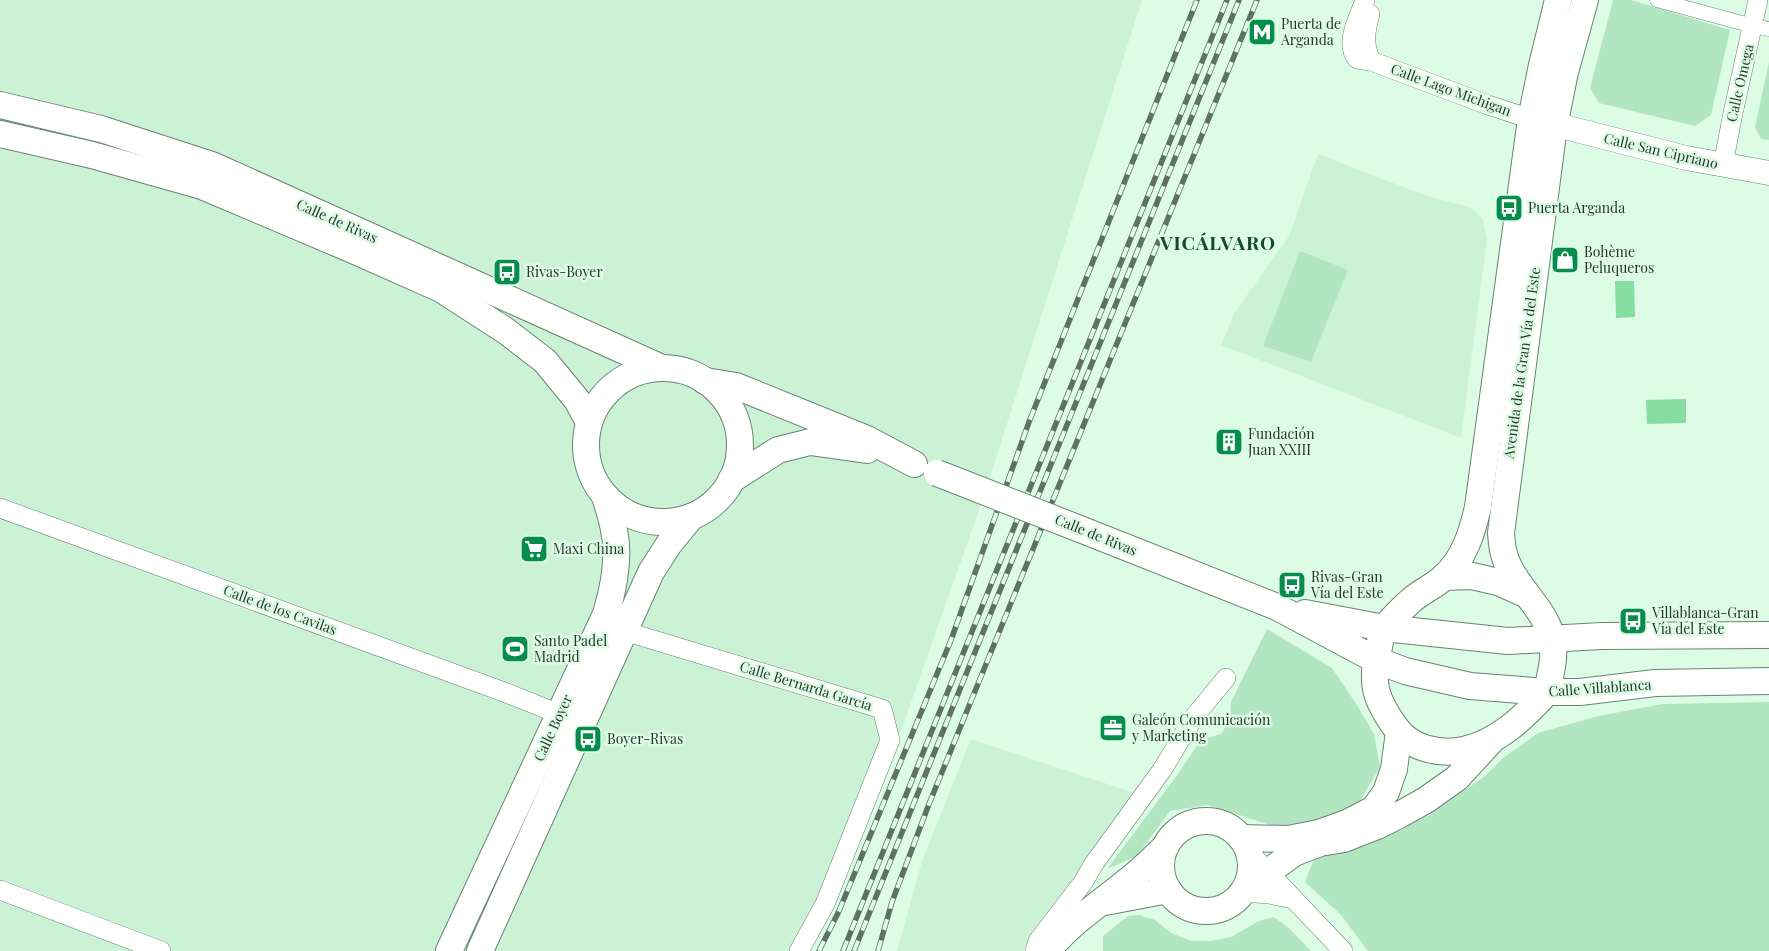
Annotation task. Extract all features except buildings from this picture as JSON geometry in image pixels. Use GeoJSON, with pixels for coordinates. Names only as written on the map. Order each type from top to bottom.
{"type":"FeatureCollection","features":[{"type":"Feature","properties":{"kind":"main road","name":"Avenida de la Gran Vía del Este"},"geometry":{"type":"LineString","coordinates":[[1547,692],[1554,658],[1552,638],[1542,615],[1509,567],[1503,553],[1501,534],[1543,122],[1542,65],[1558,0]]}},
{"type":"Feature","properties":{"kind":"main road","name":"Avenida de la Gran Vía del Este"},"geometry":{"type":"LineString","coordinates":[[1493,739],[1472,748],[1454,752],[1426,749],[1411,743],[1399,732],[1382,709],[1374,681],[1376,660],[1384,628],[1412,599],[1444,577],[1462,554],[1472,534],[1543,122],[1565,72],[1585,0]]}},
{"type":"Feature","properties":{"kind":"main road","name":"Calle de Rivas"},"geometry":{"type":"LineString","coordinates":[[0,106],[101,129],[212,164],[662,368]]}},
{"type":"Feature","properties":{"kind":"main road","name":"Calle de Rivas"},"geometry":{"type":"LineString","coordinates":[[0,134],[92,156],[202,186],[441,289],[506,331],[545,361],[577,400],[589,422]]}},
{"type":"Feature","properties":{"kind":"main road"},"geometry":{"type":"LineString","coordinates":[[662,368],[684,372],[705,381],[726,401],[737,426],[740,440],[739,454],[731,480],[714,502],[691,517],[670,522],[648,521],[627,514],[604,496],[594,480],[587,461],[586,442],[589,422],[600,401],[617,384],[638,372],[662,368]]}},
{"type":"Feature","properties":{"kind":"main road","name":"Calle de Rivas"},"geometry":{"type":"LineString","coordinates":[[705,381],[736,386],[867,439],[925,468]]}},
{"type":"Feature","properties":{"kind":"main road","name":"Calle de Rivas"},"geometry":{"type":"LineString","coordinates":[[731,480],[778,450],[810,442],[862,449],[925,468],[1277,607],[1376,660]]}},
{"type":"Feature","properties":{"kind":"main road","name":"Calle Boyer"},"geometry":{"type":"LineString","coordinates":[[449,951],[516,811],[606,614],[613,591],[616,562],[614,531],[604,496]]}},
{"type":"Feature","properties":{"kind":"main road","name":"Calle Boyer"},"geometry":{"type":"LineString","coordinates":[[480,951],[651,572],[669,544],[691,517]]}},
{"type":"Feature","properties":{"kind":"main road","name":"Avenida de la Gran Vía del Este"},"geometry":{"type":"LineString","coordinates":[[1444,577],[1472,576],[1498,582],[1527,595]]}},
{"type":"Feature","properties":{"kind":"main road","name":"Calle de Rivas"},"geometry":{"type":"LineString","coordinates":[[1277,607],[1384,628]]}},
{"type":"Feature","properties":{"kind":"main road"},"geometry":{"type":"LineString","coordinates":[[1384,628],[1508,641],[1552,638],[1769,635]]}},
{"type":"Feature","properties":{"kind":"main road","name":"Calle Villablanca"},"geometry":{"type":"LineString","coordinates":[[1376,660],[1405,671],[1470,686],[1547,692],[1588,691],[1655,683],[1769,681]]}},
{"type":"Feature","properties":{"kind":"main road"},"geometry":{"type":"LineString","coordinates":[[1166,846],[1162,861],[1162,876],[1168,890],[1178,901],[1190,908],[1205,911],[1220,909],[1233,902],[1267,871],[1294,853],[1320,843],[1344,838],[1401,814],[1444,788],[1457,778],[1493,739],[1526,715],[1547,692]]}},
{"type":"Feature","properties":{"kind":"main road"},"geometry":{"type":"LineString","coordinates":[[1245,845],[1319,833],[1347,823],[1374,809],[1386,792],[1394,769],[1399,732]]}},
{"type":"Feature","properties":{"kind":"main road"},"geometry":{"type":"LineString","coordinates":[[1047,951],[1097,904],[1135,875],[1174,836],[1184,828],[1202,822],[1221,824],[1232,830],[1245,845],[1251,864],[1250,877],[1244,890]]}},
{"type":"Feature","properties":{"kind":"main road"},"geometry":{"type":"LineString","coordinates":[[1097,904],[1168,890]]}},
{"type":"Feature","properties":{"kind":"street","name":"Calle Lago Michigan"},"geometry":{"type":"LineString","coordinates":[[1365,0],[1354,32],[1351,49],[1357,59],[1371,61],[1488,105],[1543,122]]}},
{"type":"Feature","properties":{"kind":"street"},"geometry":{"type":"LineString","coordinates":[[1371,61],[1366,50],[1365,37],[1370,15],[1377,0]]}},
{"type":"Feature","properties":{"kind":"street"},"geometry":{"type":"LineString","coordinates":[[1656,0],[1761,28]]}},
{"type":"Feature","properties":{"kind":"street","name":"Calle Omega"},"geometry":{"type":"LineString","coordinates":[[1723,165],[1733,112],[1761,28],[1758,0]]}},
{"type":"Feature","properties":{"kind":"street","name":"Calle San Cipriano"},"geometry":{"type":"LineString","coordinates":[[1543,122],[1723,165],[1769,173]]}},
{"type":"Feature","properties":{"kind":"street","name":"Calle de los Cavilas"},"geometry":{"type":"LineString","coordinates":[[0,508],[504,692],[559,714]]}},
{"type":"Feature","properties":{"kind":"street","name":"Calle Bernarda García"},"geometry":{"type":"LineString","coordinates":[[624,630],[882,709],[890,740],[825,904],[799,951]]}},
{"type":"Feature","properties":{"kind":"street"},"geometry":{"type":"LineString","coordinates":[[1035,951],[1038,941],[1084,881],[1093,865],[1162,770],[1194,716],[1226,678]]}},
{"type":"Feature","properties":{"kind":"street"},"geometry":{"type":"LineString","coordinates":[[1245,845],[1343,951]]}},
{"type":"Feature","properties":{"kind":"street"},"geometry":{"type":"LineString","coordinates":[[1293,899],[1288,881],[1288,868],[1294,853]]}},
{"type":"Feature","properties":{"kind":"street"},"geometry":{"type":"LineString","coordinates":[[1084,881],[1097,904]]}},
{"type":"Feature","properties":{"kind":"street"},"geometry":{"type":"LineString","coordinates":[[0,890],[157,950]]}},
{"type":"Feature","properties":{"kind":"street"},"geometry":{"type":"LineString","coordinates":[[1244,890],[1293,899]]}},
{"type":"Feature","properties":{"kind":"shaded area"},"geometry":{"type":"Polygon","coordinates":[[[0,0],[1142,0],[983,499],[897,742],[796,951],[0,951],[0,0]]]}},
{"type":"Feature","properties":{"kind":"shaded area"},"geometry":{"type":"Polygon","coordinates":[[[1613,0],[1631,0],[1730,30],[1711,115],[1695,126],[1599,103],[1590,88],[1613,0]]]}},
{"type":"Feature","properties":{"kind":"shaded area"},"geometry":{"type":"Polygon","coordinates":[[[1769,62],[1769,140],[1761,139],[1755,127],[1769,62]]]}},
{"type":"Feature","properties":{"kind":"shaded area"},"geometry":{"type":"Polygon","coordinates":[[[1318,154],[1427,196],[1470,207],[1483,219],[1487,240],[1461,438],[1221,345],[1235,312],[1289,236],[1318,154]]]}},
{"type":"Feature","properties":{"kind":"shaded area"},"geometry":{"type":"Polygon","coordinates":[[[1300,251],[1348,270],[1311,362],[1263,346],[1300,251]]]}},
{"type":"Feature","properties":{"kind":"shaded area"},"geometry":{"type":"Polygon","coordinates":[[[1615,281],[1634,281],[1635,317],[1616,318],[1615,281]]]}},
{"type":"Feature","properties":{"kind":"shaded area"},"geometry":{"type":"Polygon","coordinates":[[[1686,399],[1686,423],[1647,424],[1646,400],[1686,399]]]}},
{"type":"Feature","properties":{"kind":"shaded area"},"geometry":{"type":"Polygon","coordinates":[[[1267,629],[1332,668],[1374,734],[1380,767],[1357,806],[1319,824],[1280,828],[1208,805],[1170,811],[1137,856],[1107,869],[1201,740],[1221,734],[1230,720],[1231,702],[1267,629]]]}},
{"type":"Feature","properties":{"kind":"shaded area"},"geometry":{"type":"Polygon","coordinates":[[[1769,702],[1769,951],[1368,951],[1341,915],[1305,882],[1314,859],[1370,842],[1401,830],[1429,815],[1485,776],[1503,758],[1538,733],[1598,716],[1663,704],[1769,702]]]}},
{"type":"Feature","properties":{"kind":"shaded area"},"geometry":{"type":"Polygon","coordinates":[[[971,739],[1144,796],[1085,881],[1097,904],[1047,951],[897,951],[922,861],[971,739]]]}},
{"type":"Feature","properties":{"kind":"shaded area"},"geometry":{"type":"Polygon","coordinates":[[[1139,915],[1155,920],[1171,933],[1191,941],[1211,941],[1231,937],[1259,921],[1274,917],[1289,928],[1311,951],[1103,951],[1103,936],[1128,916],[1139,915]]]}},
{"type":"Feature","properties":{"kind":"railway"},"geometry":{"type":"LineString","coordinates":[[819,951],[839,911],[951,640],[1029,422],[1197,0]]}},
{"type":"Feature","properties":{"kind":"railway"},"geometry":{"type":"LineString","coordinates":[[843,951],[1227,0]]}},
{"type":"Feature","properties":{"kind":"railway"},"geometry":{"type":"LineString","coordinates":[[854,951],[1239,0]]}},
{"type":"Feature","properties":{"kind":"railway"},"geometry":{"type":"LineString","coordinates":[[878,951],[892,902],[929,804],[1257,0]]}},
{"type":"Feature","properties":{"kind":"place","name":"Puerta de Arganda"},"geometry":{"type":"Point","coordinates":[1262,32]}},
{"type":"Feature","properties":{"kind":"place","name":"Puerta Arganda"},"geometry":{"type":"Point","coordinates":[1509,208]}},
{"type":"Feature","properties":{"kind":"place","name":"Bohème Peluqueros"},"geometry":{"type":"Point","coordinates":[1565,260]}},
{"type":"Feature","properties":{"kind":"place","name":"Rivas-Boyer"},"geometry":{"type":"Point","coordinates":[507,272]}},
{"type":"Feature","properties":{"kind":"place","name":"Fundación Juan XXIII"},"geometry":{"type":"Point","coordinates":[1229,442]}},
{"type":"Feature","properties":{"kind":"place","name":"Maxi China"},"geometry":{"type":"Point","coordinates":[534,549]}},
{"type":"Feature","properties":{"kind":"place","name":"Rivas-Gran Vía del Este"},"geometry":{"type":"Point","coordinates":[1292,585]}},
{"type":"Feature","properties":{"kind":"place","name":"Villablanca-Gran Vía del Este"},"geometry":{"type":"Point","coordinates":[1633,621]}},
{"type":"Feature","properties":{"kind":"place","name":"Santo Padel Madrid"},"geometry":{"type":"Point","coordinates":[515,649]}},
{"type":"Feature","properties":{"kind":"place","name":"Galeón Comunicación y Marketing"},"geometry":{"type":"Point","coordinates":[1113,728]}},
{"type":"Feature","properties":{"kind":"place","name":"Boyer-Rivas"},"geometry":{"type":"Point","coordinates":[588,739]}},
{"type":"Feature","properties":{"kind":"district","name":"VICÁLVARO"},"geometry":{"type":"Point","coordinates":[1218,243]}}]}
